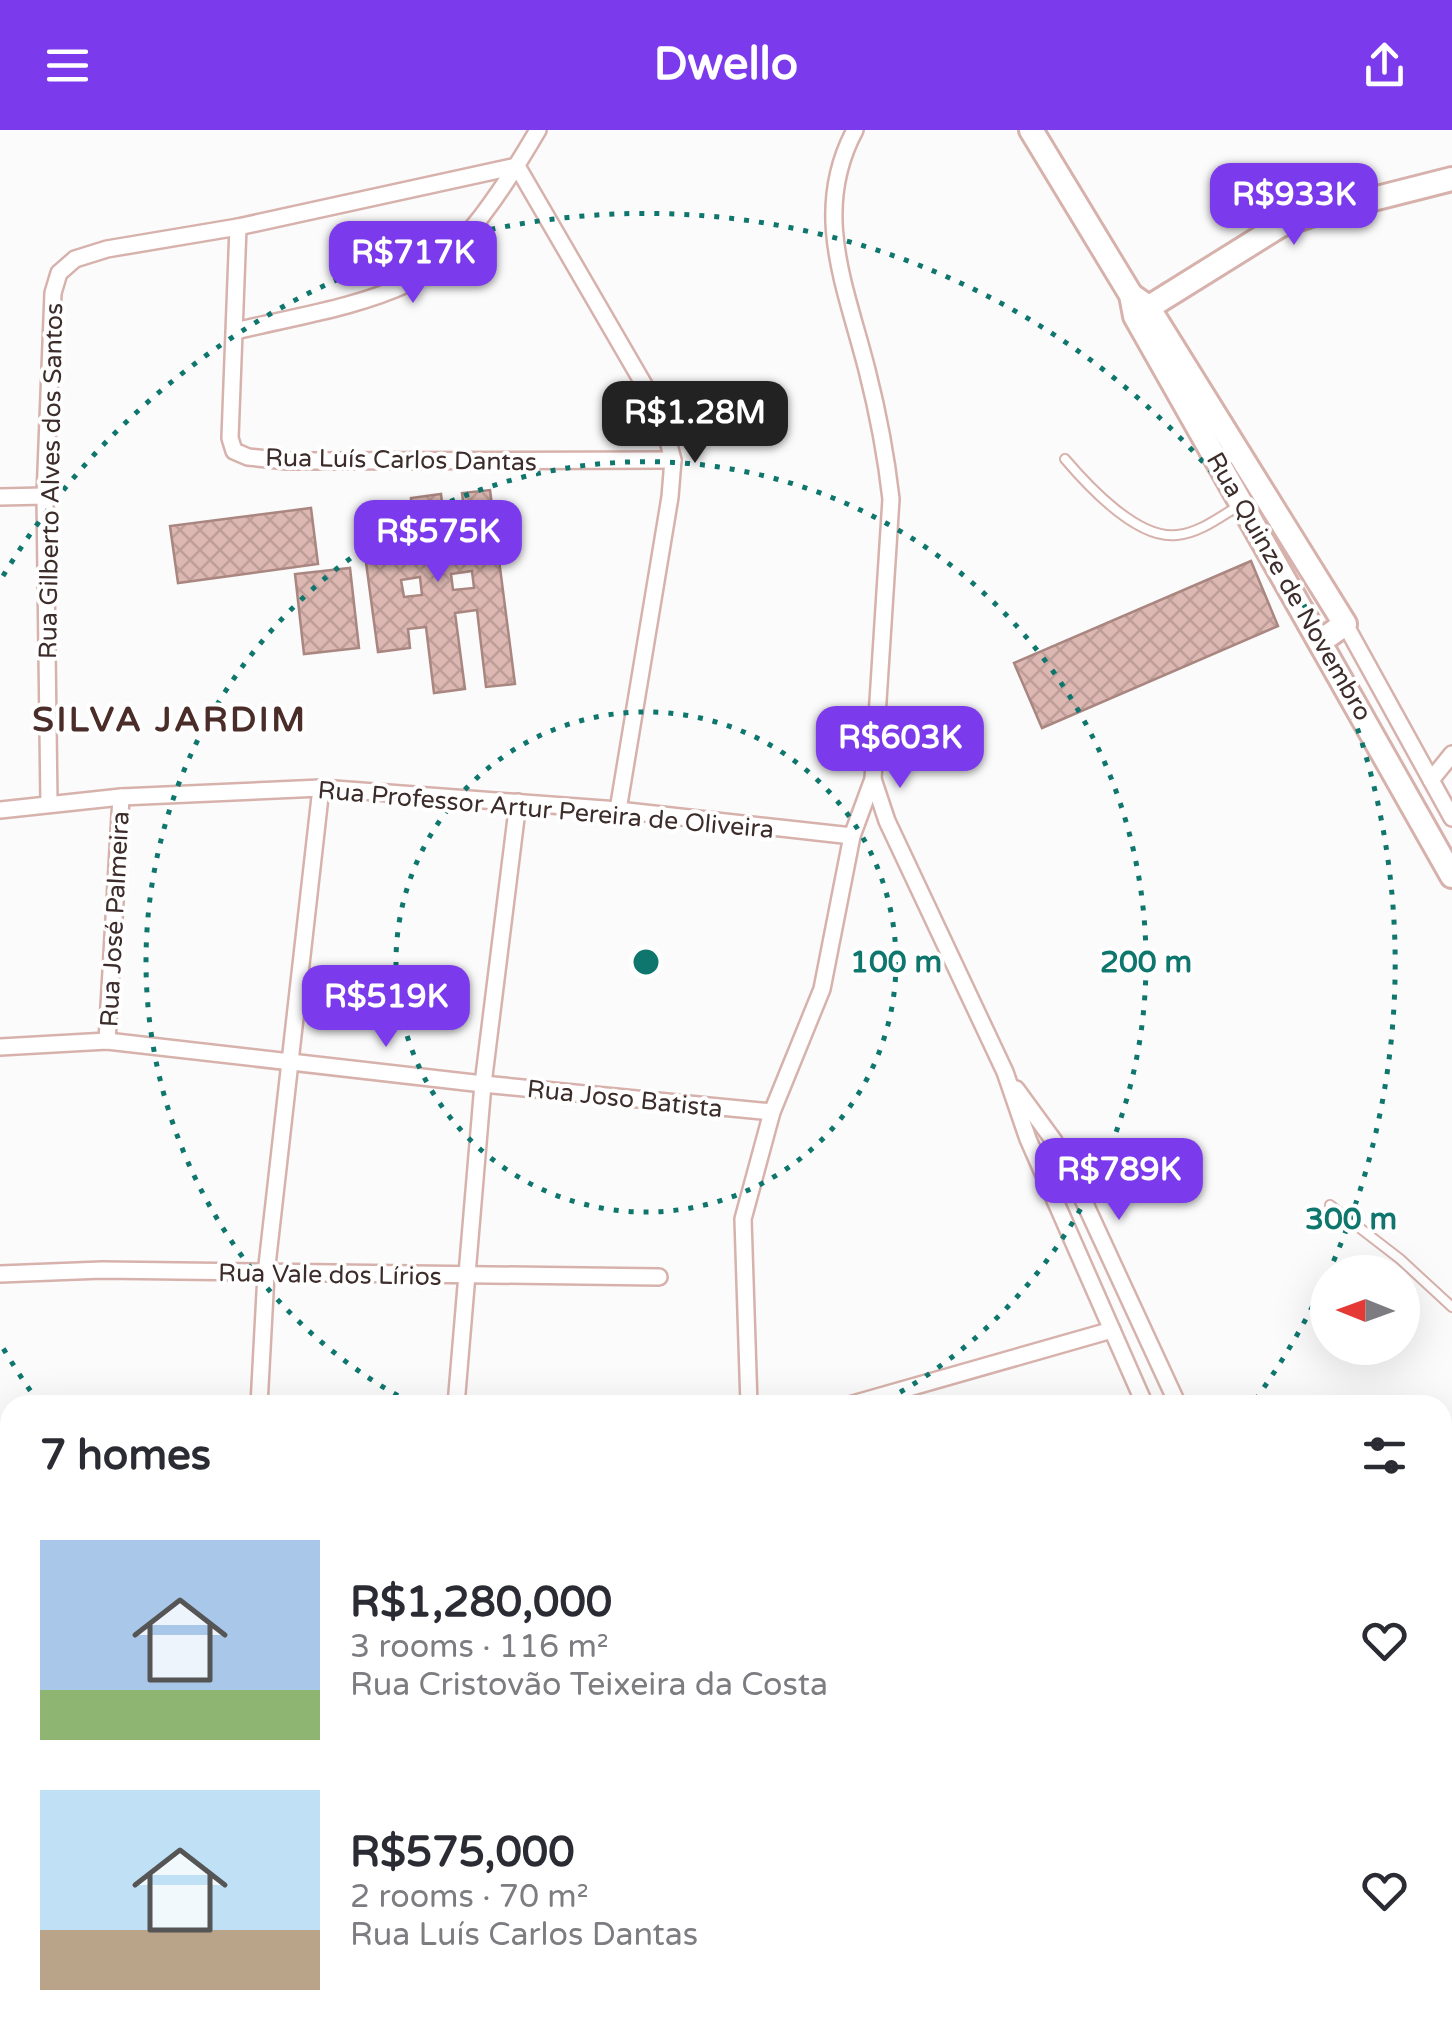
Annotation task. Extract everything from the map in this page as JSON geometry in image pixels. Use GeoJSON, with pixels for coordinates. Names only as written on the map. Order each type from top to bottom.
{"type":"FeatureCollection","features":[{"type":"Feature","properties":{"kind":"main road","name":"Rua Quinze de Novembro"},"geometry":{"type":"LineString","coordinates":[[1030,130],[1138,306],[1345,624]]}},
{"type":"Feature","properties":{"kind":"main road"},"geometry":{"type":"LineString","coordinates":[[1138,306],[1282,225],[1452,179]]}},
{"type":"Feature","properties":{"kind":"main road","name":"Rua Quinze de Novembro"},"geometry":{"type":"LineString","coordinates":[[1138,306],[1243,503],[1452,876]]}},
{"type":"Feature","properties":{"kind":"main road"},"geometry":{"type":"LineString","coordinates":[[1273,555],[1294,541]]}},
{"type":"Feature","properties":{"kind":"main road"},"geometry":{"type":"LineString","coordinates":[[1322,641],[1345,624]]}},
{"type":"Feature","properties":{"kind":"main road"},"geometry":{"type":"LineString","coordinates":[[0,1556],[0,1565]]}},
{"type":"Feature","properties":{"kind":"street"},"geometry":{"type":"LineString","coordinates":[[236,331],[364,299],[411,282],[438,263],[463,236],[517,166],[538,130]]}},
{"type":"Feature","properties":{"kind":"street"},"geometry":{"type":"LineString","coordinates":[[855,130],[836,177],[832,208],[834,246],[886,454],[891,499],[873,779],[886,821],[1004,1072],[1028,1139],[1141,1395]]}},
{"type":"Feature","properties":{"kind":"street"},"geometry":{"type":"LineString","coordinates":[[517,166],[662,414],[673,460],[618,810]]}},
{"type":"Feature","properties":{"kind":"street","name":"Rua Gilberto Alves dos Santos"},"geometry":{"type":"LineString","coordinates":[[49,804],[45,496],[53,292],[59,272],[75,259],[107,249],[238,228],[517,166]]}},
{"type":"Feature","properties":{"kind":"street","name":"Rua Luís Carlos Dantas"},"geometry":{"type":"LineString","coordinates":[[238,228],[230,438],[234,451],[248,457],[287,461],[673,460]]}},
{"type":"Feature","properties":{"kind":"street"},"geometry":{"type":"LineString","coordinates":[[0,497],[45,496]]}},
{"type":"Feature","properties":{"kind":"street"},"geometry":{"type":"LineString","coordinates":[[1345,624],[1451,811]]}},
{"type":"Feature","properties":{"kind":"street"},"geometry":{"type":"LineString","coordinates":[[1431,780],[1452,754]]}},
{"type":"Feature","properties":{"kind":"street"},"geometry":{"type":"LineString","coordinates":[[749,1395],[744,1219],[772,1112],[822,989],[852,836],[873,779]]}},
{"type":"Feature","properties":{"kind":"street"},"geometry":{"type":"LineString","coordinates":[[260,1395],[266,1274],[322,788]]}},
{"type":"Feature","properties":{"kind":"street","name":"Rua Professor Artur Pereira de Oliveira"},"geometry":{"type":"LineString","coordinates":[[0,810],[121,797],[322,788],[618,810],[852,836]]}},
{"type":"Feature","properties":{"kind":"street","name":"Rua José Palmeira"},"geometry":{"type":"LineString","coordinates":[[107,1041],[121,797]]}},
{"type":"Feature","properties":{"kind":"street"},"geometry":{"type":"LineString","coordinates":[[457,1395],[483,1084],[518,802]]}},
{"type":"Feature","properties":{"kind":"street","name":"Rua Joso Batista"},"geometry":{"type":"LineString","coordinates":[[0,1047],[107,1041],[772,1112]]}},
{"type":"Feature","properties":{"kind":"street"},"geometry":{"type":"LineString","coordinates":[[1004,1072],[1054,1141],[1173,1395]]}},
{"type":"Feature","properties":{"kind":"street","name":"Rua Vale dos Lírios"},"geometry":{"type":"LineString","coordinates":[[0,1274],[102,1270],[660,1277]]}},
{"type":"Feature","properties":{"kind":"street"},"geometry":{"type":"LineString","coordinates":[[882,1395],[1109,1324],[1133,1307]]}},
{"type":"Feature","properties":{"kind":"lane"},"geometry":{"type":"LineString","coordinates":[[1065,459],[1120,512],[1159,533],[1182,535],[1243,503]]}},
{"type":"Feature","properties":{"kind":"lane"},"geometry":{"type":"LineString","coordinates":[[1330,1205],[1400,1259],[1452,1307]]}},
{"type":"Feature","properties":{"kind":"building"},"geometry":{"type":"Polygon","coordinates":[[[490,490],[515,684],[486,687],[477,610],[455,613],[465,689],[434,693],[426,627],[408,629],[410,648],[378,652],[359,510],[411,503],[411,498],[441,494],[448,551],[469,549],[462,493],[490,490]],[[415,536],[396,538],[397,548],[416,545],[415,536]],[[472,571],[451,574],[453,590],[474,588],[472,571]],[[420,577],[401,580],[404,597],[422,595],[420,577]]]}},
{"type":"Feature","properties":{"kind":"building"},"geometry":{"type":"Polygon","coordinates":[[[311,508],[318,564],[178,583],[170,526],[311,508]]]}},
{"type":"Feature","properties":{"kind":"building"},"geometry":{"type":"Polygon","coordinates":[[[1251,561],[1278,626],[1042,728],[1014,663],[1251,561]]]}},
{"type":"Feature","properties":{"kind":"building"},"geometry":{"type":"Polygon","coordinates":[[[350,568],[359,648],[304,654],[295,574],[350,568]]]}},
{"type":"Feature","properties":{"kind":"district","name":"SILVA JARDIM"},"geometry":{"type":"Point","coordinates":[170,719]}}]}
